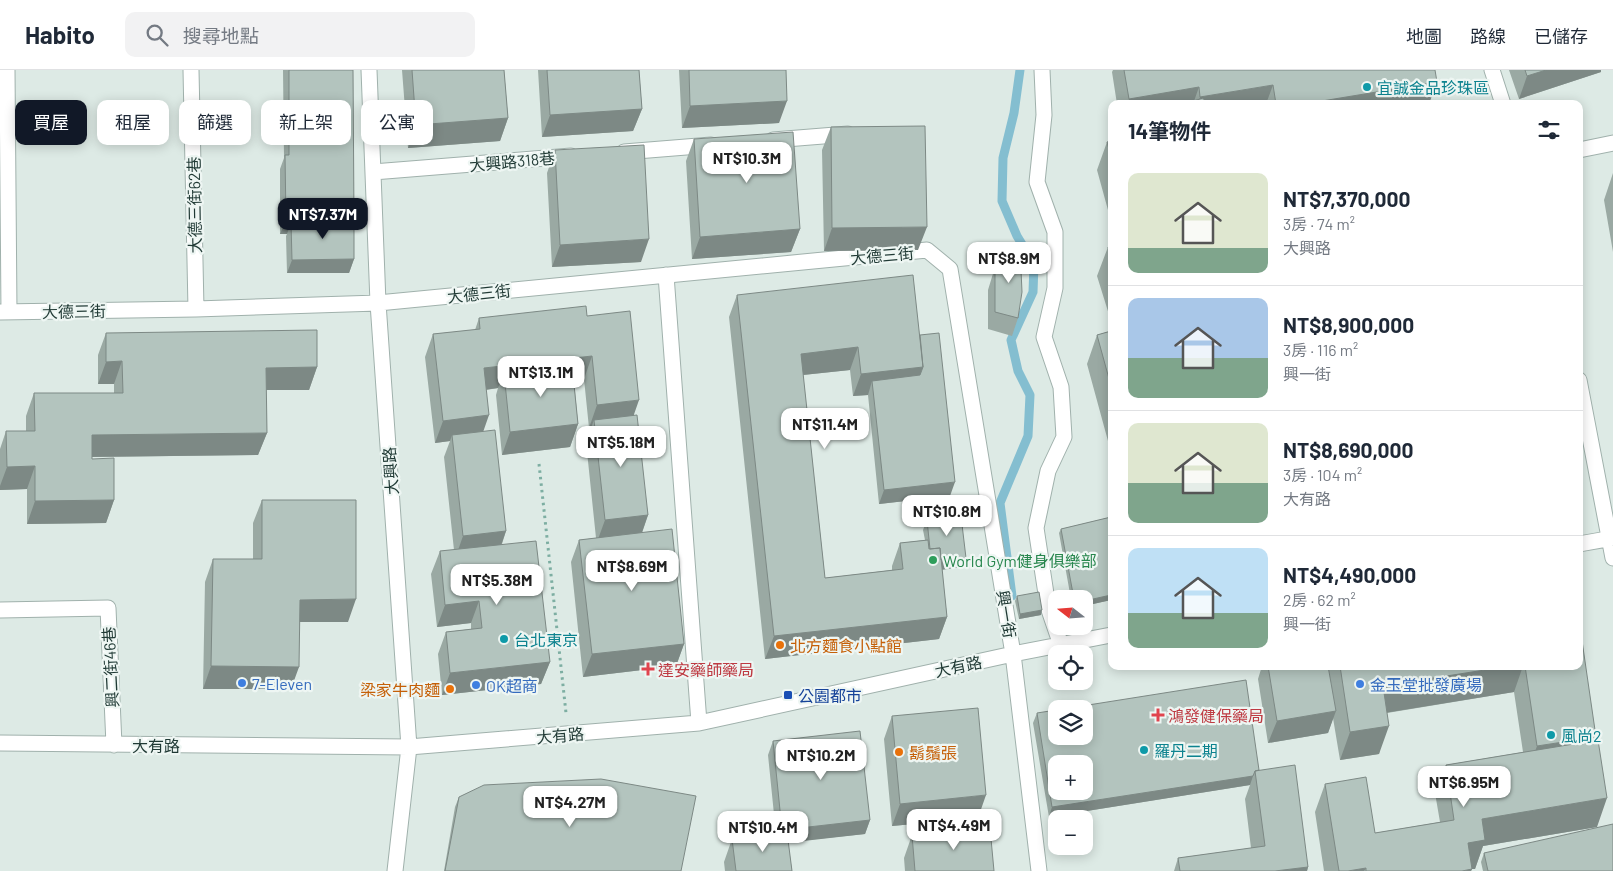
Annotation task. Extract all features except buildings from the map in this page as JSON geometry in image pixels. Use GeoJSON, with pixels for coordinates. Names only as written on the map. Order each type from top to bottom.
{"type":"FeatureCollection","features":[{"type":"Feature","properties":{"kind":"street"},"geometry":{"type":"LineString","coordinates":[[4,312],[8,70]]}},
{"type":"Feature","properties":{"kind":"street","name":"大德三街62巷"},"geometry":{"type":"LineString","coordinates":[[190,70],[196,309]]}},
{"type":"Feature","properties":{"kind":"street","name":"大興路"},"geometry":{"type":"LineString","coordinates":[[369,70],[378,303],[409,747],[395,871]]}},
{"type":"Feature","properties":{"kind":"street"},"geometry":{"type":"LineString","coordinates":[[1042,70],[1044,115],[1037,182],[1055,232],[1054,288],[1044,338],[1061,387],[1064,437],[1048,471],[1036,528],[1048,606],[1061,645]]}},
{"type":"Feature","properties":{"kind":"street"},"geometry":{"type":"LineString","coordinates":[[1492,70],[1502,100]]}},
{"type":"Feature","properties":{"kind":"street"},"geometry":{"type":"LineString","coordinates":[[761,141],[861,133]]}},
{"type":"Feature","properties":{"kind":"street"},"geometry":{"type":"LineString","coordinates":[[1583,149],[1613,143]]}},
{"type":"Feature","properties":{"kind":"street"},"geometry":{"type":"LineString","coordinates":[[612,153],[722,144]]}},
{"type":"Feature","properties":{"kind":"street","name":"大興路318巷"},"geometry":{"type":"LineString","coordinates":[[373,172],[582,155]]}},
{"type":"Feature","properties":{"kind":"street","name":"大德三街"},"geometry":{"type":"LineString","coordinates":[[4,312],[196,309],[378,303],[927,250],[950,269]]}},
{"type":"Feature","properties":{"kind":"street","name":"興一街"},"geometry":{"type":"LineString","coordinates":[[950,269],[1014,654],[1039,871]]}},
{"type":"Feature","properties":{"kind":"street"},"geometry":{"type":"LineString","coordinates":[[666,275],[699,723]]}},
{"type":"Feature","properties":{"kind":"street"},"geometry":{"type":"LineString","coordinates":[[1583,399],[1612,538],[1613,558]]}},
{"type":"Feature","properties":{"kind":"street"},"geometry":{"type":"LineString","coordinates":[[1583,543],[1612,538]]}},
{"type":"Feature","properties":{"kind":"street","name":"興二街46巷"},"geometry":{"type":"LineString","coordinates":[[0,610],[108,608],[114,745]]}},
{"type":"Feature","properties":{"kind":"street","name":"大有路"},"geometry":{"type":"LineString","coordinates":[[1061,645],[1108,637]]}},
{"type":"Feature","properties":{"kind":"street","name":"大有路"},"geometry":{"type":"LineString","coordinates":[[0,743],[409,747],[699,723],[1048,647]]}},
{"type":"Feature","properties":{"kind":"path"},"geometry":{"type":"LineString","coordinates":[[539,464],[568,734]]}},
{"type":"Feature","properties":{"kind":"waterway"},"geometry":{"type":"LineString","coordinates":[[1012,596],[1000,503],[1028,436],[1030,395],[1018,371],[1011,340],[1033,292],[1034,264],[1017,236],[1002,201],[1003,158],[1014,113],[1020,70]]}},
{"type":"Feature","properties":{"kind":"place","name":"宜誠金品珍珠區"},"geometry":{"type":"Point","coordinates":[1367,87]}},
{"type":"Feature","properties":{"kind":"place","name":"World Gym健身俱樂部"},"geometry":{"type":"Point","coordinates":[933,560]}},
{"type":"Feature","properties":{"kind":"place","name":"台北東京"},"geometry":{"type":"Point","coordinates":[504,639]}},
{"type":"Feature","properties":{"kind":"place","name":"北方麵食小點館"},"geometry":{"type":"Point","coordinates":[780,645]}},
{"type":"Feature","properties":{"kind":"place","name":"達安藥師藥局"},"geometry":{"type":"Point","coordinates":[648,669]}},
{"type":"Feature","properties":{"kind":"place","name":"7-Eleven"},"geometry":{"type":"Point","coordinates":[242,683]}},
{"type":"Feature","properties":{"kind":"place","name":"金玉堂批發廣場"},"geometry":{"type":"Point","coordinates":[1360,684]}},
{"type":"Feature","properties":{"kind":"place","name":"OK超商"},"geometry":{"type":"Point","coordinates":[476,685]}},
{"type":"Feature","properties":{"kind":"place","name":"梁家牛肉麵"},"geometry":{"type":"Point","coordinates":[450,689]}},
{"type":"Feature","properties":{"kind":"place","name":"公園都市"},"geometry":{"type":"Point","coordinates":[788,695]}},
{"type":"Feature","properties":{"kind":"place","name":"鴻發健保藥局"},"geometry":{"type":"Point","coordinates":[1158,715]}},
{"type":"Feature","properties":{"kind":"place","name":"風尚2"},"geometry":{"type":"Point","coordinates":[1551,735]}},
{"type":"Feature","properties":{"kind":"place","name":"羅丹二期"},"geometry":{"type":"Point","coordinates":[1144,750]}},
{"type":"Feature","properties":{"kind":"place","name":"鬍鬚張"},"geometry":{"type":"Point","coordinates":[899,752]}}]}
